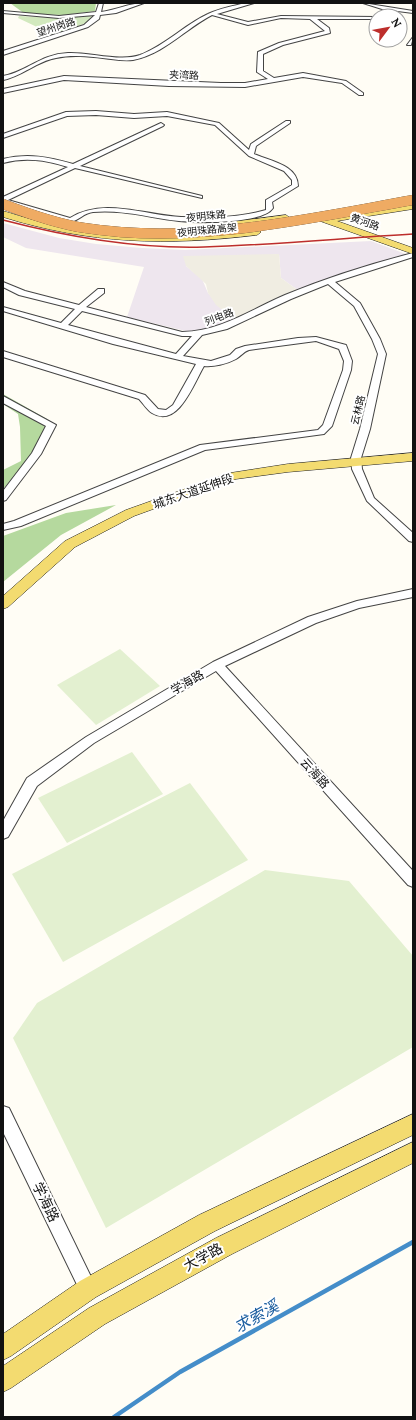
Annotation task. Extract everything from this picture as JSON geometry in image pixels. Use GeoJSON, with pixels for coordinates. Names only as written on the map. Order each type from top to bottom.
{"type":"FeatureCollection","features":[{"type":"Feature","properties":{"kind":"highway","name":"夜明珠路高架"},"geometry":{"type":"LineString","coordinates":[[3,202],[49,219],[84,228],[166,234],[221,230],[413,200]]}},
{"type":"Feature","properties":{"kind":"highway","name":"夜明珠路高架"},"geometry":{"type":"LineString","coordinates":[[3,209],[78,230],[109,234],[162,237],[239,230],[413,200]]}},
{"type":"Feature","properties":{"kind":"main road","name":"夜明珠路"},"geometry":{"type":"LineString","coordinates":[[3,202],[73,223],[134,230],[188,230],[413,200]]}},
{"type":"Feature","properties":{"kind":"main road","name":"夜明珠路"},"geometry":{"type":"LineString","coordinates":[[3,214],[25,222],[76,234],[107,238],[162,240],[220,237],[413,206]]}},
{"type":"Feature","properties":{"kind":"main road","name":"黄河路"},"geometry":{"type":"LineString","coordinates":[[313,214],[413,249]]}},
{"type":"Feature","properties":{"kind":"main road","name":"城东大道延伸段"},"geometry":{"type":"LineString","coordinates":[[3,596],[67,540],[122,511],[231,472],[413,454]]}},
{"type":"Feature","properties":{"kind":"main road","name":"城东大道延伸段"},"geometry":{"type":"LineString","coordinates":[[3,604],[70,544],[130,513],[234,476],[356,459],[413,457]]}},
{"type":"Feature","properties":{"kind":"main road"},"geometry":{"type":"LineString","coordinates":[[3,1348],[88,1289],[206,1223],[413,1124]]}},
{"type":"Feature","properties":{"kind":"main road","name":"大学路"},"geometry":{"type":"LineString","coordinates":[[3,1380],[103,1313],[224,1246],[413,1152]]}},
{"type":"Feature","properties":{"kind":"street"},"geometry":{"type":"LineString","coordinates":[[99,13],[100,3]]}},
{"type":"Feature","properties":{"kind":"street"},"geometry":{"type":"LineString","coordinates":[[3,12],[59,17],[121,10],[142,3]]}},
{"type":"Feature","properties":{"kind":"street"},"geometry":{"type":"LineString","coordinates":[[3,78],[15,75],[48,58],[57,56],[131,59],[141,57],[180,35],[204,17],[252,3]]}},
{"type":"Feature","properties":{"kind":"street"},"geometry":{"type":"LineString","coordinates":[[365,3],[385,8]]}},
{"type":"Feature","properties":{"kind":"street","name":"望州岗路"},"geometry":{"type":"LineString","coordinates":[[3,53],[86,26],[97,18],[99,13]]}},
{"type":"Feature","properties":{"kind":"street"},"geometry":{"type":"LineString","coordinates":[[213,14],[248,24],[268,19],[311,17],[368,18]]}},
{"type":"Feature","properties":{"kind":"street"},"geometry":{"type":"LineString","coordinates":[[273,80],[260,72],[260,53],[281,44],[328,32],[327,29],[311,17]]}},
{"type":"Feature","properties":{"kind":"street"},"geometry":{"type":"LineString","coordinates":[[409,44],[413,38]]}},
{"type":"Feature","properties":{"kind":"street","name":"夹湾路"},"geometry":{"type":"LineString","coordinates":[[3,91],[64,78],[201,85],[245,85],[308,75],[344,82],[361,94]]}},
{"type":"Feature","properties":{"kind":"street"},"geometry":{"type":"LineString","coordinates":[[3,136],[66,114],[96,113],[134,116],[167,114],[217,124],[251,155],[285,169],[295,177],[296,182],[295,186],[268,201],[270,208],[268,211],[248,217],[180,219],[108,210],[93,210],[84,212],[71,220],[3,202]]}},
{"type":"Feature","properties":{"kind":"street"},"geometry":{"type":"LineString","coordinates":[[251,155],[253,145],[288,122]]}},
{"type":"Feature","properties":{"kind":"street"},"geometry":{"type":"LineString","coordinates":[[3,202],[73,166],[161,125]]}},
{"type":"Feature","properties":{"kind":"street"},"geometry":{"type":"LineString","coordinates":[[3,162],[20,157],[44,158],[200,197]]}},
{"type":"Feature","properties":{"kind":"street","name":"列电路"},"geometry":{"type":"LineString","coordinates":[[3,284],[22,293],[80,308],[182,334],[199,334],[221,328],[288,297],[413,255]]}},
{"type":"Feature","properties":{"kind":"street","name":"云林路"},"geometry":{"type":"LineString","coordinates":[[330,282],[357,305],[376,339],[382,354],[365,429],[356,459]]}},
{"type":"Feature","properties":{"kind":"street"},"geometry":{"type":"LineString","coordinates":[[62,327],[80,308],[101,290]]}},
{"type":"Feature","properties":{"kind":"street"},"geometry":{"type":"LineString","coordinates":[[3,309],[116,342],[201,363],[211,364],[233,357],[239,351],[262,344],[316,339],[343,347],[348,361],[347,370],[327,426],[321,432],[203,447],[17,524],[3,527]]}},
{"type":"Feature","properties":{"kind":"street"},"geometry":{"type":"LineString","coordinates":[[178,357],[199,334]]}},
{"type":"Feature","properties":{"kind":"street"},"geometry":{"type":"LineString","coordinates":[[3,354],[142,397],[155,411],[167,412],[177,407],[201,363]]}},
{"type":"Feature","properties":{"kind":"street"},"geometry":{"type":"LineString","coordinates":[[3,399],[51,425],[36,454],[3,498]]}},
{"type":"Feature","properties":{"kind":"street"},"geometry":{"type":"LineString","coordinates":[[356,459],[357,469],[370,499],[413,539]]}},
{"type":"Feature","properties":{"kind":"street","name":"学海路"},"geometry":{"type":"LineString","coordinates":[[3,833],[32,782],[90,740],[217,665],[328,613],[357,605],[411,596]]}},
{"type":"Feature","properties":{"kind":"street","name":"云海路"},"geometry":{"type":"LineString","coordinates":[[217,665],[413,881]]}},
{"type":"Feature","properties":{"kind":"street","name":"学海路"},"geometry":{"type":"LineString","coordinates":[[3,1114],[88,1289]]}},
{"type":"Feature","properties":{"kind":"shaded area"},"geometry":{"type":"Polygon","coordinates":[[[3,223],[59,238],[96,244],[142,248],[185,250],[371,241],[406,254],[299,291],[281,278],[279,254],[186,266],[202,279],[208,293],[225,312],[234,319],[212,328],[190,332],[127,317],[144,267],[26,248],[3,237],[3,223]]]}},
{"type":"Feature","properties":{"kind":"shaded area"},"geometry":{"type":"Polygon","coordinates":[[[279,254],[281,278],[299,291],[234,319],[216,305],[208,293],[206,284],[186,266],[183,256],[279,254]]]}},
{"type":"Feature","properties":{"kind":"green space"},"geometry":{"type":"Polygon","coordinates":[[[10,3],[96,3],[95,11],[64,15],[25,14],[10,3]]]}},
{"type":"Feature","properties":{"kind":"green space"},"geometry":{"type":"Polygon","coordinates":[[[92,15],[91,21],[54,35],[18,18],[19,16],[60,18],[92,15]]]}},
{"type":"Feature","properties":{"kind":"green space"},"geometry":{"type":"Polygon","coordinates":[[[3,394],[47,419],[37,451],[3,489],[3,470],[21,461],[18,414],[3,404],[3,394]]]}},
{"type":"Feature","properties":{"kind":"green space"},"geometry":{"type":"Polygon","coordinates":[[[116,505],[61,535],[3,582],[3,536],[66,513],[116,505]]]}},
{"type":"Feature","properties":{"kind":"green space"},"geometry":{"type":"Polygon","coordinates":[[[120,649],[160,686],[96,725],[57,685],[120,649]]]}},
{"type":"Feature","properties":{"kind":"green space"},"geometry":{"type":"Polygon","coordinates":[[[132,752],[163,794],[67,843],[38,798],[132,752]]]}},
{"type":"Feature","properties":{"kind":"green space"},"geometry":{"type":"Polygon","coordinates":[[[190,783],[248,860],[63,962],[12,874],[190,783]]]}},
{"type":"Feature","properties":{"kind":"green space"},"geometry":{"type":"Polygon","coordinates":[[[265,870],[349,881],[413,956],[413,1047],[106,1228],[13,1038],[37,1003],[265,870]]]}},
{"type":"Feature","properties":{"kind":"waterway","name":"求索溪"},"geometry":{"type":"LineString","coordinates":[[114,1417],[180,1372],[413,1242]]}},
{"type":"Feature","properties":{"kind":"railway"},"geometry":{"type":"LineString","coordinates":[[3,220],[52,232],[102,241],[179,247],[256,245],[413,234]]}}]}
